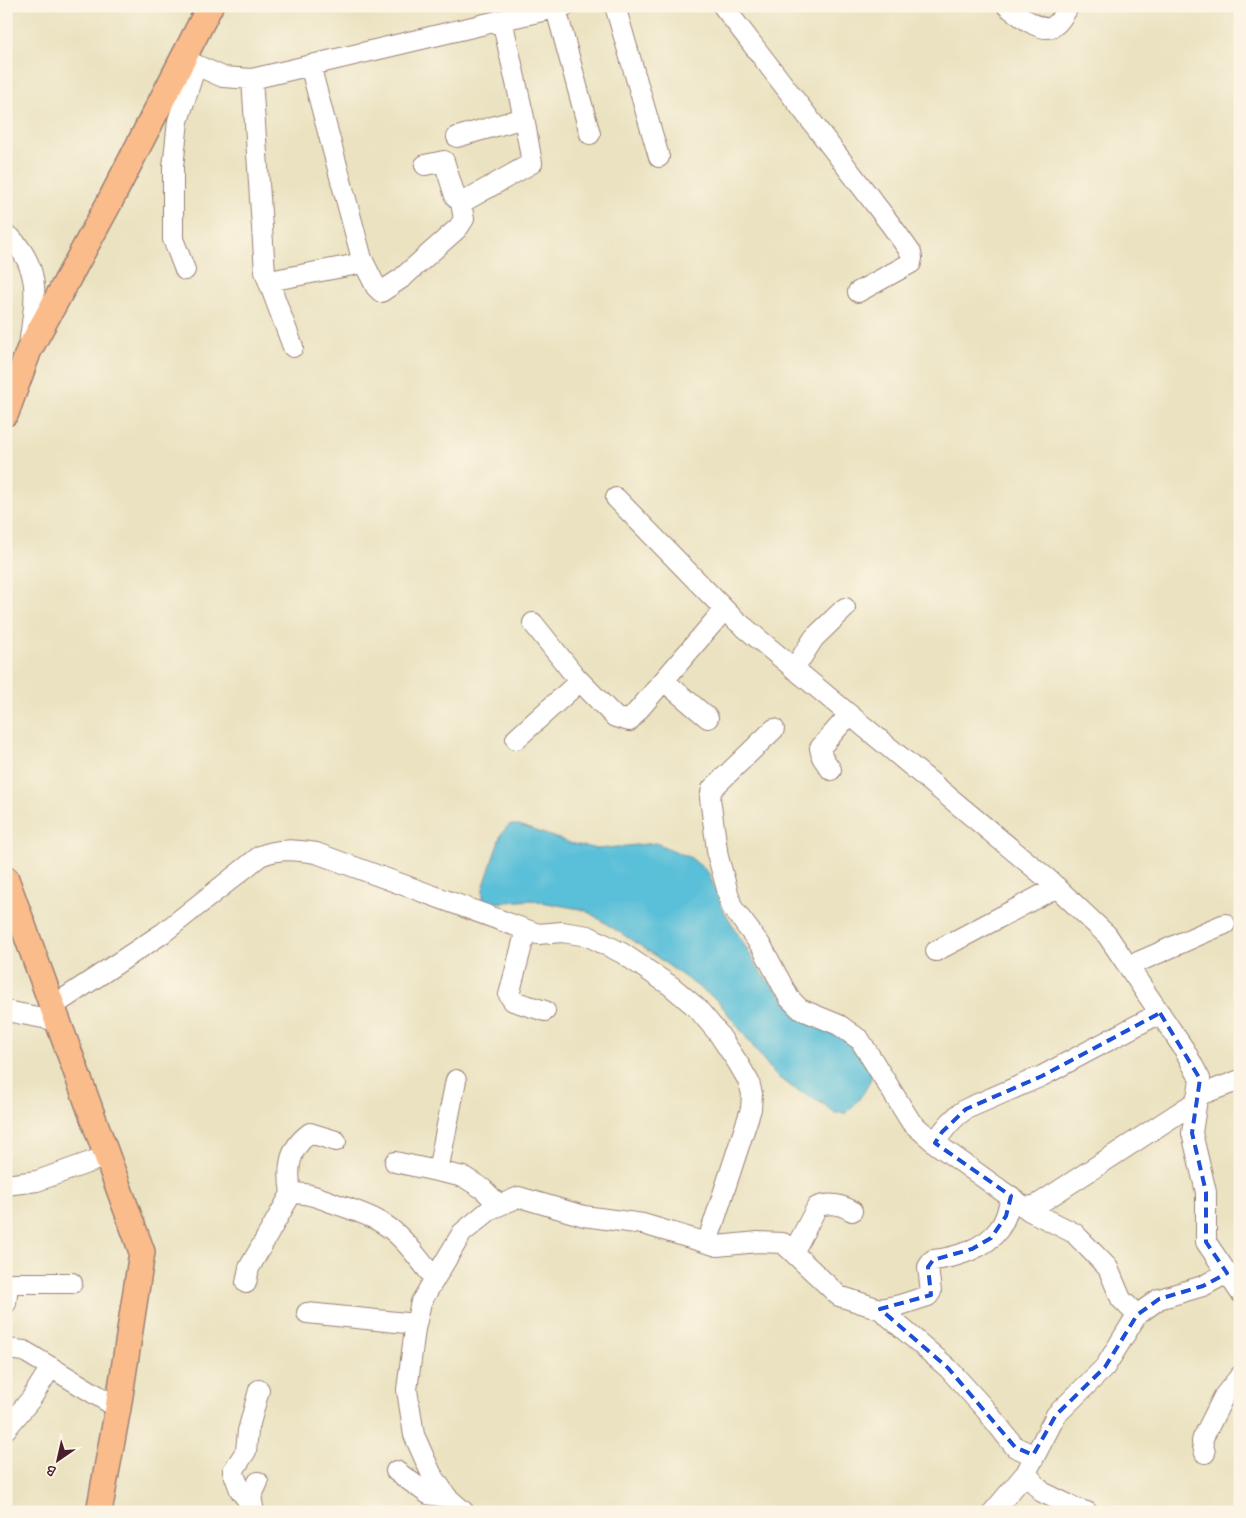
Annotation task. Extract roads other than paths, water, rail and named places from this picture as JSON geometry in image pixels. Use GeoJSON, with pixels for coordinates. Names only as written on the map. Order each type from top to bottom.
{"type":"FeatureCollection","features":[{"type":"Feature","properties":{"kind":"main road"},"geometry":{"type":"LineString","coordinates":[[6,413],[29,350],[108,205],[190,61],[210,6]]}},
{"type":"Feature","properties":{"kind":"main road"},"geometry":{"type":"LineString","coordinates":[[6,879],[142,1252],[118,1408],[99,1512]]}},
{"type":"Feature","properties":{"kind":"street"},"geometry":{"type":"LineString","coordinates":[[615,6],[659,157]]}},
{"type":"Feature","properties":{"kind":"street"},"geometry":{"type":"LineString","coordinates":[[723,6],[911,253],[911,262],[858,292]]}},
{"type":"Feature","properties":{"kind":"street"},"geometry":{"type":"LineString","coordinates":[[1007,6],[1038,27],[1047,29],[1054,26],[1069,6]]}},
{"type":"Feature","properties":{"kind":"street"},"geometry":{"type":"LineString","coordinates":[[185,270],[173,239],[173,167],[178,121],[190,61],[224,77],[252,79],[561,7],[590,134]]}},
{"type":"Feature","properties":{"kind":"street"},"geometry":{"type":"LineString","coordinates":[[462,203],[532,163],[502,20]]}},
{"type":"Feature","properties":{"kind":"street"},"geometry":{"type":"LineString","coordinates":[[310,65],[362,259],[376,287],[381,292],[402,278],[458,228],[464,219],[462,203],[455,196],[444,162],[425,165]]}},
{"type":"Feature","properties":{"kind":"street"},"geometry":{"type":"LineString","coordinates":[[252,79],[265,272],[293,347]]}},
{"type":"Feature","properties":{"kind":"street"},"geometry":{"type":"LineString","coordinates":[[457,137],[524,118]]}},
{"type":"Feature","properties":{"kind":"street"},"geometry":{"type":"LineString","coordinates":[[6,237],[11,238],[22,249],[31,268],[35,288],[29,350]]}},
{"type":"Feature","properties":{"kind":"street"},"geometry":{"type":"LineString","coordinates":[[269,281],[353,265],[362,259]]}},
{"type":"Feature","properties":{"kind":"street"},"geometry":{"type":"LineString","coordinates":[[616,498],[724,610],[1057,888],[1107,934],[1184,1049],[1200,1079],[1192,1133],[1206,1192],[1206,1242],[1240,1292]]}},
{"type":"Feature","properties":{"kind":"street"},"geometry":{"type":"LineString","coordinates":[[794,669],[814,638],[845,608]]}},
{"type":"Feature","properties":{"kind":"street"},"geometry":{"type":"LineString","coordinates":[[533,623],[580,681],[615,717],[629,721],[724,610]]}},
{"type":"Feature","properties":{"kind":"street"},"geometry":{"type":"LineString","coordinates":[[664,680],[708,718]]}},
{"type":"Feature","properties":{"kind":"street"},"geometry":{"type":"LineString","coordinates":[[516,739],[580,681]]}},
{"type":"Feature","properties":{"kind":"street"},"geometry":{"type":"LineString","coordinates":[[831,770],[822,757],[820,748],[849,715]]}},
{"type":"Feature","properties":{"kind":"street"},"geometry":{"type":"LineString","coordinates":[[774,729],[712,789],[710,798],[718,857],[732,907],[762,946],[789,998],[795,1005],[812,1015],[839,1026],[860,1040],[911,1122],[935,1143],[1030,1211],[1074,1233],[1108,1268],[1121,1298],[1137,1315]]}},
{"type":"Feature","properties":{"kind":"street"},"geometry":{"type":"LineString","coordinates":[[6,1011],[56,1014],[260,856],[272,851],[286,849],[316,853],[538,934],[562,932],[588,936],[622,953],[671,986],[697,1008],[718,1033],[749,1082],[752,1094],[751,1109],[707,1243]]}},
{"type":"Feature","properties":{"kind":"street"},"geometry":{"type":"LineString","coordinates":[[936,951],[1057,888]]}},
{"type":"Feature","properties":{"kind":"street"},"geometry":{"type":"LineString","coordinates":[[1128,966],[1225,924]]}},
{"type":"Feature","properties":{"kind":"street"},"geometry":{"type":"LineString","coordinates":[[526,930],[510,995],[513,1001],[545,1011]]}},
{"type":"Feature","properties":{"kind":"street"},"geometry":{"type":"LineString","coordinates":[[935,1143],[956,1115],[966,1109],[1042,1076],[1160,1013]]}},
{"type":"Feature","properties":{"kind":"street"},"geometry":{"type":"LineString","coordinates":[[438,1171],[456,1080]]}},
{"type":"Feature","properties":{"kind":"street"},"geometry":{"type":"LineString","coordinates":[[880,1309],[928,1296],[931,1292],[928,1266],[933,1260],[945,1259],[972,1249],[991,1238],[1000,1228],[1009,1206],[1018,1202],[1036,1205],[1197,1099],[1240,1080]]}},
{"type":"Feature","properties":{"kind":"street"},"geometry":{"type":"LineString","coordinates":[[246,1282],[249,1268],[291,1194],[288,1177],[294,1150],[301,1140],[310,1133],[336,1141]]}},
{"type":"Feature","properties":{"kind":"street"},"geometry":{"type":"LineString","coordinates":[[6,1185],[37,1181],[107,1156]]}},
{"type":"Feature","properties":{"kind":"street"},"geometry":{"type":"LineString","coordinates":[[396,1162],[464,1177],[483,1189],[499,1206]]}},
{"type":"Feature","properties":{"kind":"street"},"geometry":{"type":"LineString","coordinates":[[291,1194],[297,1192],[321,1198],[383,1223],[402,1240],[434,1279]]}},
{"type":"Feature","properties":{"kind":"street"},"geometry":{"type":"LineString","coordinates":[[464,1512],[447,1497],[431,1473],[414,1435],[407,1390],[416,1324],[421,1302],[462,1233],[491,1209],[520,1197],[584,1216],[643,1224],[717,1246],[758,1242],[783,1243],[839,1296],[880,1309],[948,1368],[985,1409],[1030,1464],[1042,1492],[1087,1512]]}},
{"type":"Feature","properties":{"kind":"street"},"geometry":{"type":"LineString","coordinates":[[794,1252],[817,1207],[824,1204],[844,1206],[852,1212]]}},
{"type":"Feature","properties":{"kind":"street"},"geometry":{"type":"LineString","coordinates":[[993,1512],[1030,1464],[1056,1415],[1105,1367],[1137,1315],[1159,1299],[1203,1286],[1227,1274]]}},
{"type":"Feature","properties":{"kind":"street"},"geometry":{"type":"LineString","coordinates":[[6,1304],[8,1286],[11,1283],[72,1283]]}},
{"type":"Feature","properties":{"kind":"street"},"geometry":{"type":"LineString","coordinates":[[307,1313],[416,1324]]}},
{"type":"Feature","properties":{"kind":"street"},"geometry":{"type":"LineString","coordinates":[[6,1349],[24,1351],[118,1408]]}},
{"type":"Feature","properties":{"kind":"street"},"geometry":{"type":"LineString","coordinates":[[6,1429],[31,1399],[51,1367]]}},
{"type":"Feature","properties":{"kind":"street"},"geometry":{"type":"LineString","coordinates":[[1205,1453],[1202,1442],[1203,1438],[1224,1396],[1240,1376]]}},
{"type":"Feature","properties":{"kind":"street"},"geometry":{"type":"LineString","coordinates":[[254,1510],[240,1490],[233,1471],[246,1451],[248,1431],[259,1390]]}},
{"type":"Feature","properties":{"kind":"street"},"geometry":{"type":"LineString","coordinates":[[396,1471],[428,1494],[447,1497]]}},
{"type":"Feature","properties":{"kind":"street"},"geometry":{"type":"LineString","coordinates":[[254,1510],[250,1497],[258,1482]]}},
{"type":"Feature","properties":{"kind":"water"},"geometry":{"type":"Polygon","coordinates":[[[509,825],[519,825],[573,844],[598,849],[656,843],[691,858],[708,872],[723,909],[759,970],[794,1010],[845,1033],[872,1075],[865,1091],[846,1113],[834,1113],[825,1105],[795,1089],[776,1076],[718,1001],[647,950],[585,910],[531,900],[483,904],[483,889],[501,834],[509,825]]]}}]}
